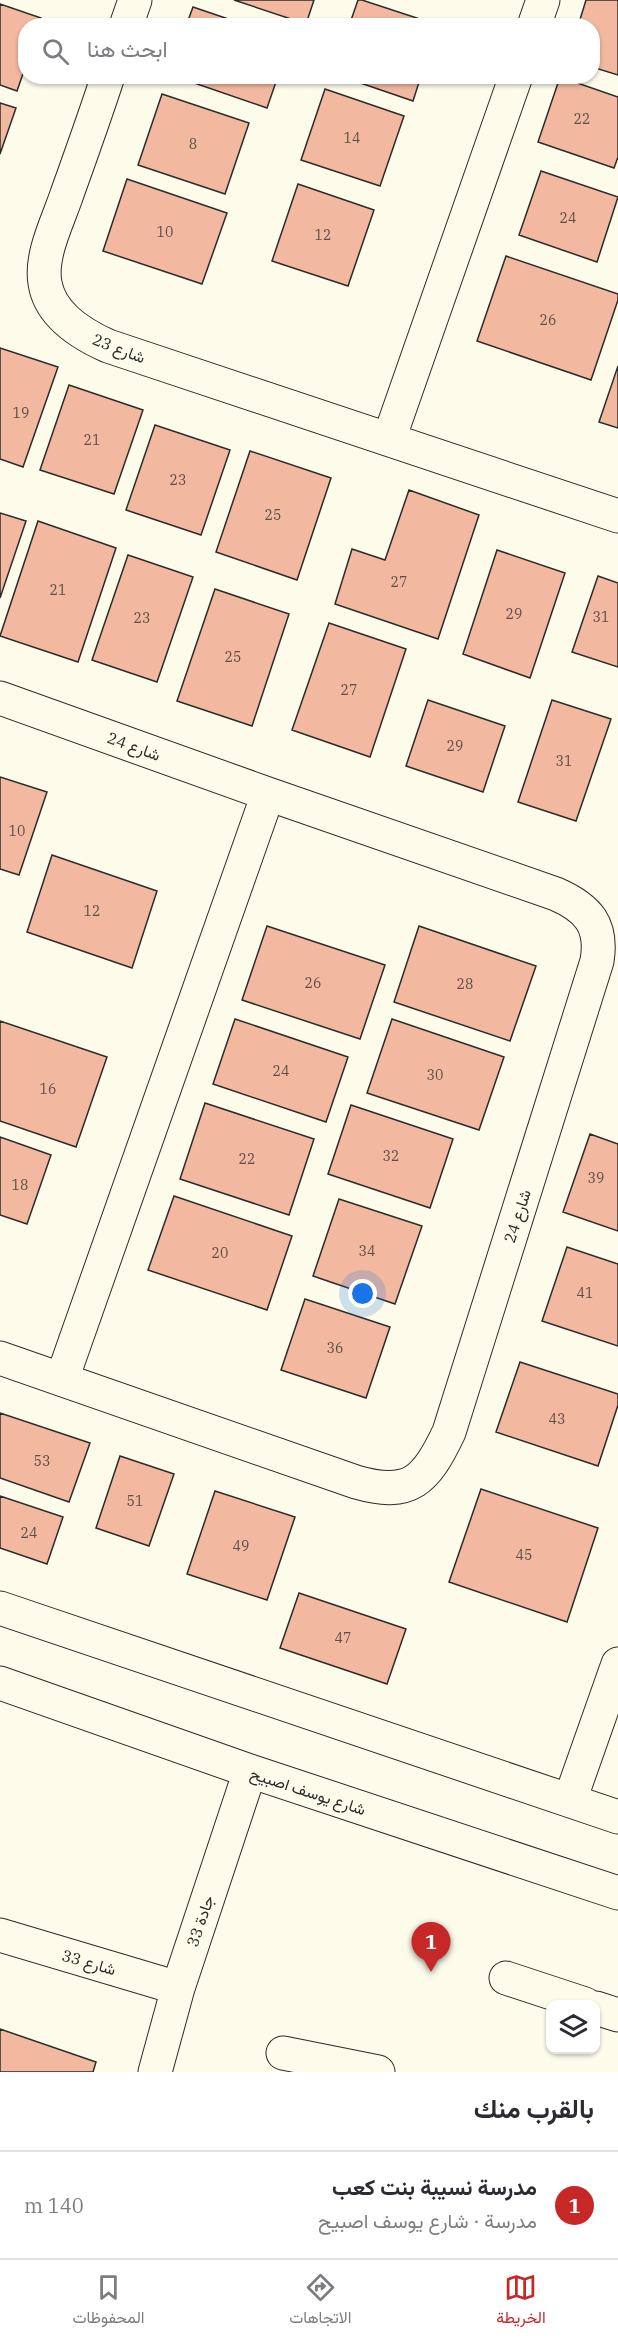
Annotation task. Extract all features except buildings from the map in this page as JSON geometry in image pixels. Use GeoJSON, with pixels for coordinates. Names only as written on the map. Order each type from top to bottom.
{"type":"FeatureCollection","features":[{"type":"Feature","properties":{"kind":"street"},"geometry":{"type":"LineString","coordinates":[[129,18],[135,0]]}},
{"type":"Feature","properties":{"kind":"street"},"geometry":{"type":"LineString","coordinates":[[537,18],[543,0]]}},
{"type":"Feature","properties":{"kind":"street","name":"شارع 23"},"geometry":{"type":"LineString","coordinates":[[105,84],[47,257],[44,273],[45,286],[58,310],[75,328],[108,346],[618,516]]}},
{"type":"Feature","properties":{"kind":"street"},"geometry":{"type":"LineString","coordinates":[[389,439],[513,84]]}},
{"type":"Feature","properties":{"kind":"street","name":"شارع 24"},"geometry":{"type":"LineString","coordinates":[[0,698],[556,894],[578,905],[588,914],[597,933],[599,949],[448,1432],[440,1450],[422,1475],[404,1487],[383,1489],[356,1482],[0,1358]]}},
{"type":"Feature","properties":{"kind":"street"},"geometry":{"type":"LineString","coordinates":[[62,1379],[268,794]]}},
{"type":"Feature","properties":{"kind":"street"},"geometry":{"type":"LineString","coordinates":[[0,1608],[274,1703],[618,1817]]}},
{"type":"Feature","properties":{"kind":"street"},"geometry":{"type":"LineString","coordinates":[[570,1800],[618,1664]]}},
{"type":"Feature","properties":{"kind":"street","name":"شارع يوسف اصبيح"},"geometry":{"type":"LineString","coordinates":[[0,1683],[250,1772],[618,1893]]}},
{"type":"Feature","properties":{"kind":"street","name":"جادة 33"},"geometry":{"type":"LineString","coordinates":[[155,2072],[178,1988],[250,1772]]}},
{"type":"Feature","properties":{"kind":"street","name":"شارع 33"},"geometry":{"type":"LineString","coordinates":[[0,1935],[178,1988]]}},
{"type":"Feature","properties":{"kind":"street"},"geometry":{"type":"LineString","coordinates":[[506,1978],[573,2000]]}},
{"type":"Feature","properties":{"kind":"street"},"geometry":{"type":"LineString","coordinates":[[600,2009],[618,2015]]}},
{"type":"Feature","properties":{"kind":"street"},"geometry":{"type":"LineString","coordinates":[[283,2053],[378,2072]]}},
{"type":"Feature","properties":{"kind":"place","name":"مدرسة نسيبة بنت كعب"},"geometry":{"type":"Point","coordinates":[431,1972]}}]}
